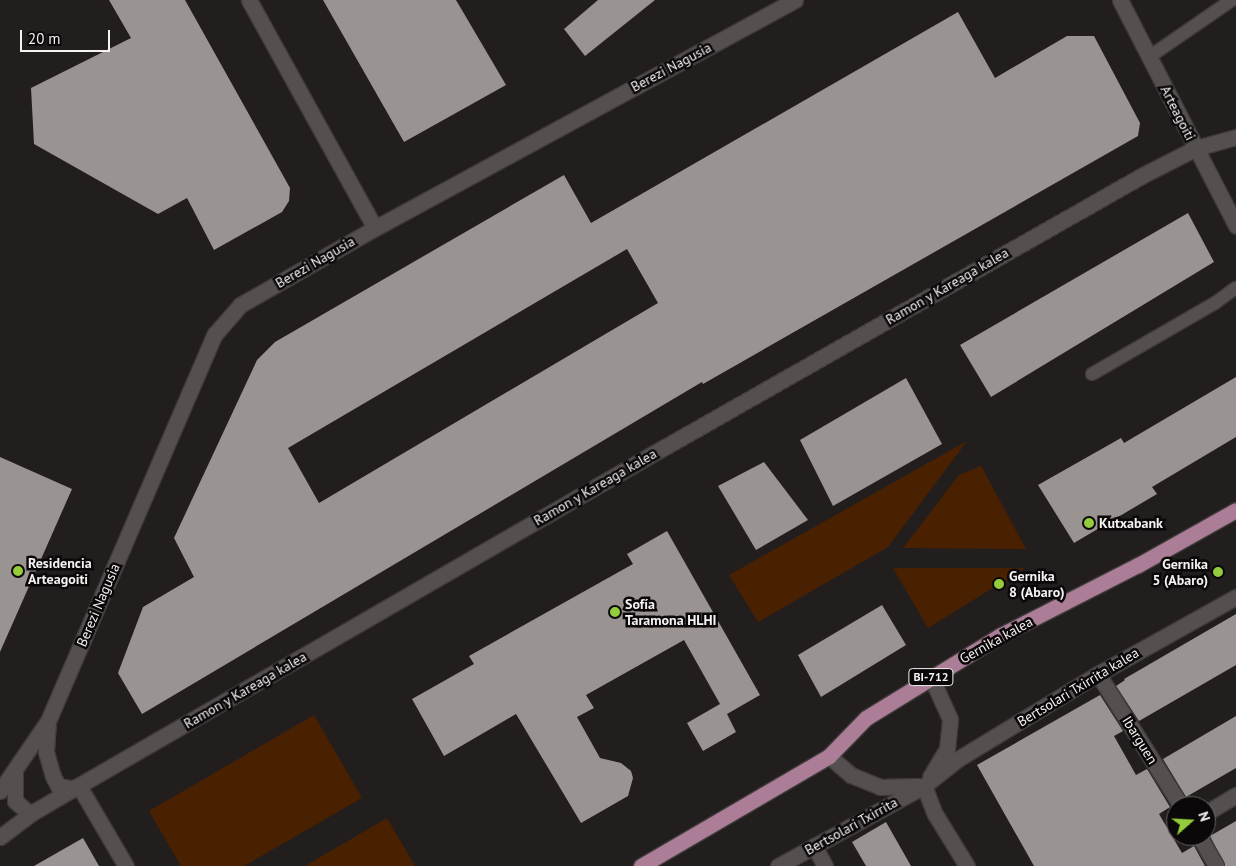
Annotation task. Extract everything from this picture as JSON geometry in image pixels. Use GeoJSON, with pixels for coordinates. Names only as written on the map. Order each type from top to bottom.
{"type":"FeatureCollection","features":[{"type":"Feature","properties":{"kind":"main road","name":"Gernika kalea"},"geometry":{"type":"LineString","coordinates":[[641,866],[829,756],[866,718],[1001,635],[1138,565],[1236,510]]}},
{"type":"Feature","properties":{"kind":"street"},"geometry":{"type":"LineString","coordinates":[[249,0],[375,228]]}},
{"type":"Feature","properties":{"kind":"street","name":"Berezi Nagusia"},"geometry":{"type":"LineString","coordinates":[[48,721],[215,334],[240,305],[375,228],[795,0]]}},
{"type":"Feature","properties":{"kind":"street","name":"Arteagoiti"},"geometry":{"type":"LineString","coordinates":[[1119,0],[1236,226]]}},
{"type":"Feature","properties":{"kind":"street","name":"Ramon y Kareaga kalea"},"geometry":{"type":"LineString","coordinates":[[0,837],[30,814],[78,786],[714,419],[1144,175],[1196,148],[1236,137]]}},
{"type":"Feature","properties":{"kind":"street","name":"Bertsolari Txirrita kalea"},"geometry":{"type":"LineString","coordinates":[[924,786],[958,759],[1098,674],[1236,597]]}},
{"type":"Feature","properties":{"kind":"street","name":"Ibarguen"},"geometry":{"type":"LineString","coordinates":[[1098,674],[1175,796]]}},
{"type":"Feature","properties":{"kind":"street"},"geometry":{"type":"LineString","coordinates":[[924,786],[947,749],[950,719],[932,677]]}},
{"type":"Feature","properties":{"kind":"street"},"geometry":{"type":"LineString","coordinates":[[48,721],[46,752],[58,786],[71,788],[78,786],[126,866]]}},
{"type":"Feature","properties":{"kind":"street"},"geometry":{"type":"LineString","coordinates":[[0,791],[15,772],[48,721]]}},
{"type":"Feature","properties":{"kind":"street"},"geometry":{"type":"LineString","coordinates":[[829,756],[851,775],[880,787],[924,786]]}},
{"type":"Feature","properties":{"kind":"street"},"geometry":{"type":"LineString","coordinates":[[15,772],[15,801],[30,814]]}},
{"type":"Feature","properties":{"kind":"street"},"geometry":{"type":"LineString","coordinates":[[924,786],[934,814],[967,866]]}},
{"type":"Feature","properties":{"kind":"street","name":"Bertsolari Txirrita"},"geometry":{"type":"LineString","coordinates":[[778,866],[924,786]]}},
{"type":"Feature","properties":{"kind":"street"},"geometry":{"type":"LineString","coordinates":[[1216,806],[1236,795]]}},
{"type":"Feature","properties":{"kind":"street"},"geometry":{"type":"LineString","coordinates":[[814,846],[825,866]]}},
{"type":"Feature","properties":{"kind":"street"},"geometry":{"type":"LineString","coordinates":[[1205,846],[1216,866]]}},
{"type":"Feature","properties":{"kind":"lane"},"geometry":{"type":"LineString","coordinates":[[1149,57],[1232,0]]}},
{"type":"Feature","properties":{"kind":"lane"},"geometry":{"type":"LineString","coordinates":[[1092,374],[1214,303],[1236,288]]}},
{"type":"Feature","properties":{"kind":"shaded area"},"geometry":{"type":"Polygon","coordinates":[[[967,441],[888,547],[758,622],[729,575],[967,441]]]}},
{"type":"Feature","properties":{"kind":"shaded area"},"geometry":{"type":"Polygon","coordinates":[[[981,466],[1026,549],[903,548],[959,475],[981,466]]]}},
{"type":"Feature","properties":{"kind":"shaded area"},"geometry":{"type":"Polygon","coordinates":[[[893,568],[1025,568],[928,628],[893,568]]]}},
{"type":"Feature","properties":{"kind":"shaded area"},"geometry":{"type":"Polygon","coordinates":[[[314,715],[362,798],[244,866],[181,866],[149,811],[314,715]]]}},
{"type":"Feature","properties":{"kind":"shaded area"},"geometry":{"type":"Polygon","coordinates":[[[387,818],[415,866],[305,866],[387,818]]]}},
{"type":"Feature","properties":{"kind":"building"},"geometry":{"type":"Polygon","coordinates":[[[109,0],[185,0],[290,188],[289,201],[282,212],[214,250],[187,198],[158,214],[34,144],[31,88],[131,38],[109,0]]]}},
{"type":"Feature","properties":{"kind":"building"},"geometry":{"type":"Polygon","coordinates":[[[323,0],[456,0],[506,85],[404,142],[323,0]]]}},
{"type":"Feature","properties":{"kind":"building"},"geometry":{"type":"Polygon","coordinates":[[[598,0],[655,0],[585,56],[564,29],[598,0]]]}},
{"type":"Feature","properties":{"kind":"building"},"geometry":{"type":"Polygon","coordinates":[[[958,12],[995,78],[1067,36],[1094,36],[1140,123],[1138,136],[703,384],[702,382],[142,714],[118,673],[143,607],[194,577],[174,538],[257,360],[275,342],[564,175],[591,223],[958,12]],[[627,249],[288,448],[319,503],[658,303],[627,249]]]}},
{"type":"Feature","properties":{"kind":"building"},"geometry":{"type":"Polygon","coordinates":[[[1188,213],[1214,262],[991,397],[960,345],[1188,213]]]}},
{"type":"Feature","properties":{"kind":"building"},"geometry":{"type":"Polygon","coordinates":[[[1236,377],[1236,437],[1152,487],[1157,494],[1074,543],[1038,485],[1121,438],[1124,443],[1236,377]]]}},
{"type":"Feature","properties":{"kind":"building"},"geometry":{"type":"Polygon","coordinates":[[[906,378],[942,444],[833,506],[800,440],[906,378]]]}},
{"type":"Feature","properties":{"kind":"building","name":"Residencia Arteagoiti"},"geometry":{"type":"Polygon","coordinates":[[[0,457],[72,489],[0,652],[0,457]]]}},
{"type":"Feature","properties":{"kind":"building"},"geometry":{"type":"Polygon","coordinates":[[[764,462],[808,520],[756,550],[718,486],[764,462]]]}},
{"type":"Feature","properties":{"kind":"building"},"geometry":{"type":"Polygon","coordinates":[[[667,531],[760,695],[727,714],[736,732],[703,751],[687,723],[720,704],[684,640],[586,695],[594,708],[577,717],[600,758],[621,763],[631,771],[633,778],[628,796],[581,823],[516,714],[444,756],[412,699],[474,664],[469,656],[633,564],[627,554],[667,531]]]}},
{"type":"Feature","properties":{"kind":"building"},"geometry":{"type":"Polygon","coordinates":[[[882,605],[906,645],[821,697],[798,655],[882,605]]]}},
{"type":"Feature","properties":{"kind":"building"},"geometry":{"type":"Polygon","coordinates":[[[1236,614],[1236,665],[1139,721],[1116,686],[1124,679],[1236,614]]]}},
{"type":"Feature","properties":{"kind":"building"},"geometry":{"type":"Polygon","coordinates":[[[1100,695],[1123,731],[1114,736],[1136,775],[1147,769],[1166,800],[1166,810],[1159,814],[1166,826],[1166,846],[1178,846],[1182,853],[1194,846],[1205,866],[1034,866],[977,765],[1100,695]]]}},
{"type":"Feature","properties":{"kind":"building"},"geometry":{"type":"Polygon","coordinates":[[[1236,716],[1236,768],[1185,796],[1163,759],[1236,716]]]}},
{"type":"Feature","properties":{"kind":"building"},"geometry":{"type":"Polygon","coordinates":[[[1236,821],[1236,866],[1225,866],[1215,846],[1216,833],[1236,821]]]}},
{"type":"Feature","properties":{"kind":"building"},"geometry":{"type":"Polygon","coordinates":[[[886,822],[911,866],[866,866],[852,842],[886,822]]]}},
{"type":"Feature","properties":{"kind":"building"},"geometry":{"type":"Polygon","coordinates":[[[83,838],[99,866],[34,866],[83,838]]]}},
{"type":"Feature","properties":{"kind":"place","name":"Kutxabank"},"geometry":{"type":"Point","coordinates":[1089,523]}},
{"type":"Feature","properties":{"kind":"place","name":"Residencia Arteagoiti"},"geometry":{"type":"Point","coordinates":[18,571]}},
{"type":"Feature","properties":{"kind":"place","name":"Gernika 5 (Abaro)"},"geometry":{"type":"Point","coordinates":[1218,572]}},
{"type":"Feature","properties":{"kind":"place","name":"Gernika 8 (Abaro)"},"geometry":{"type":"Point","coordinates":[999,584]}},
{"type":"Feature","properties":{"kind":"place","name":"Sofía Taramona HLHI"},"geometry":{"type":"Point","coordinates":[615,612]}}]}
